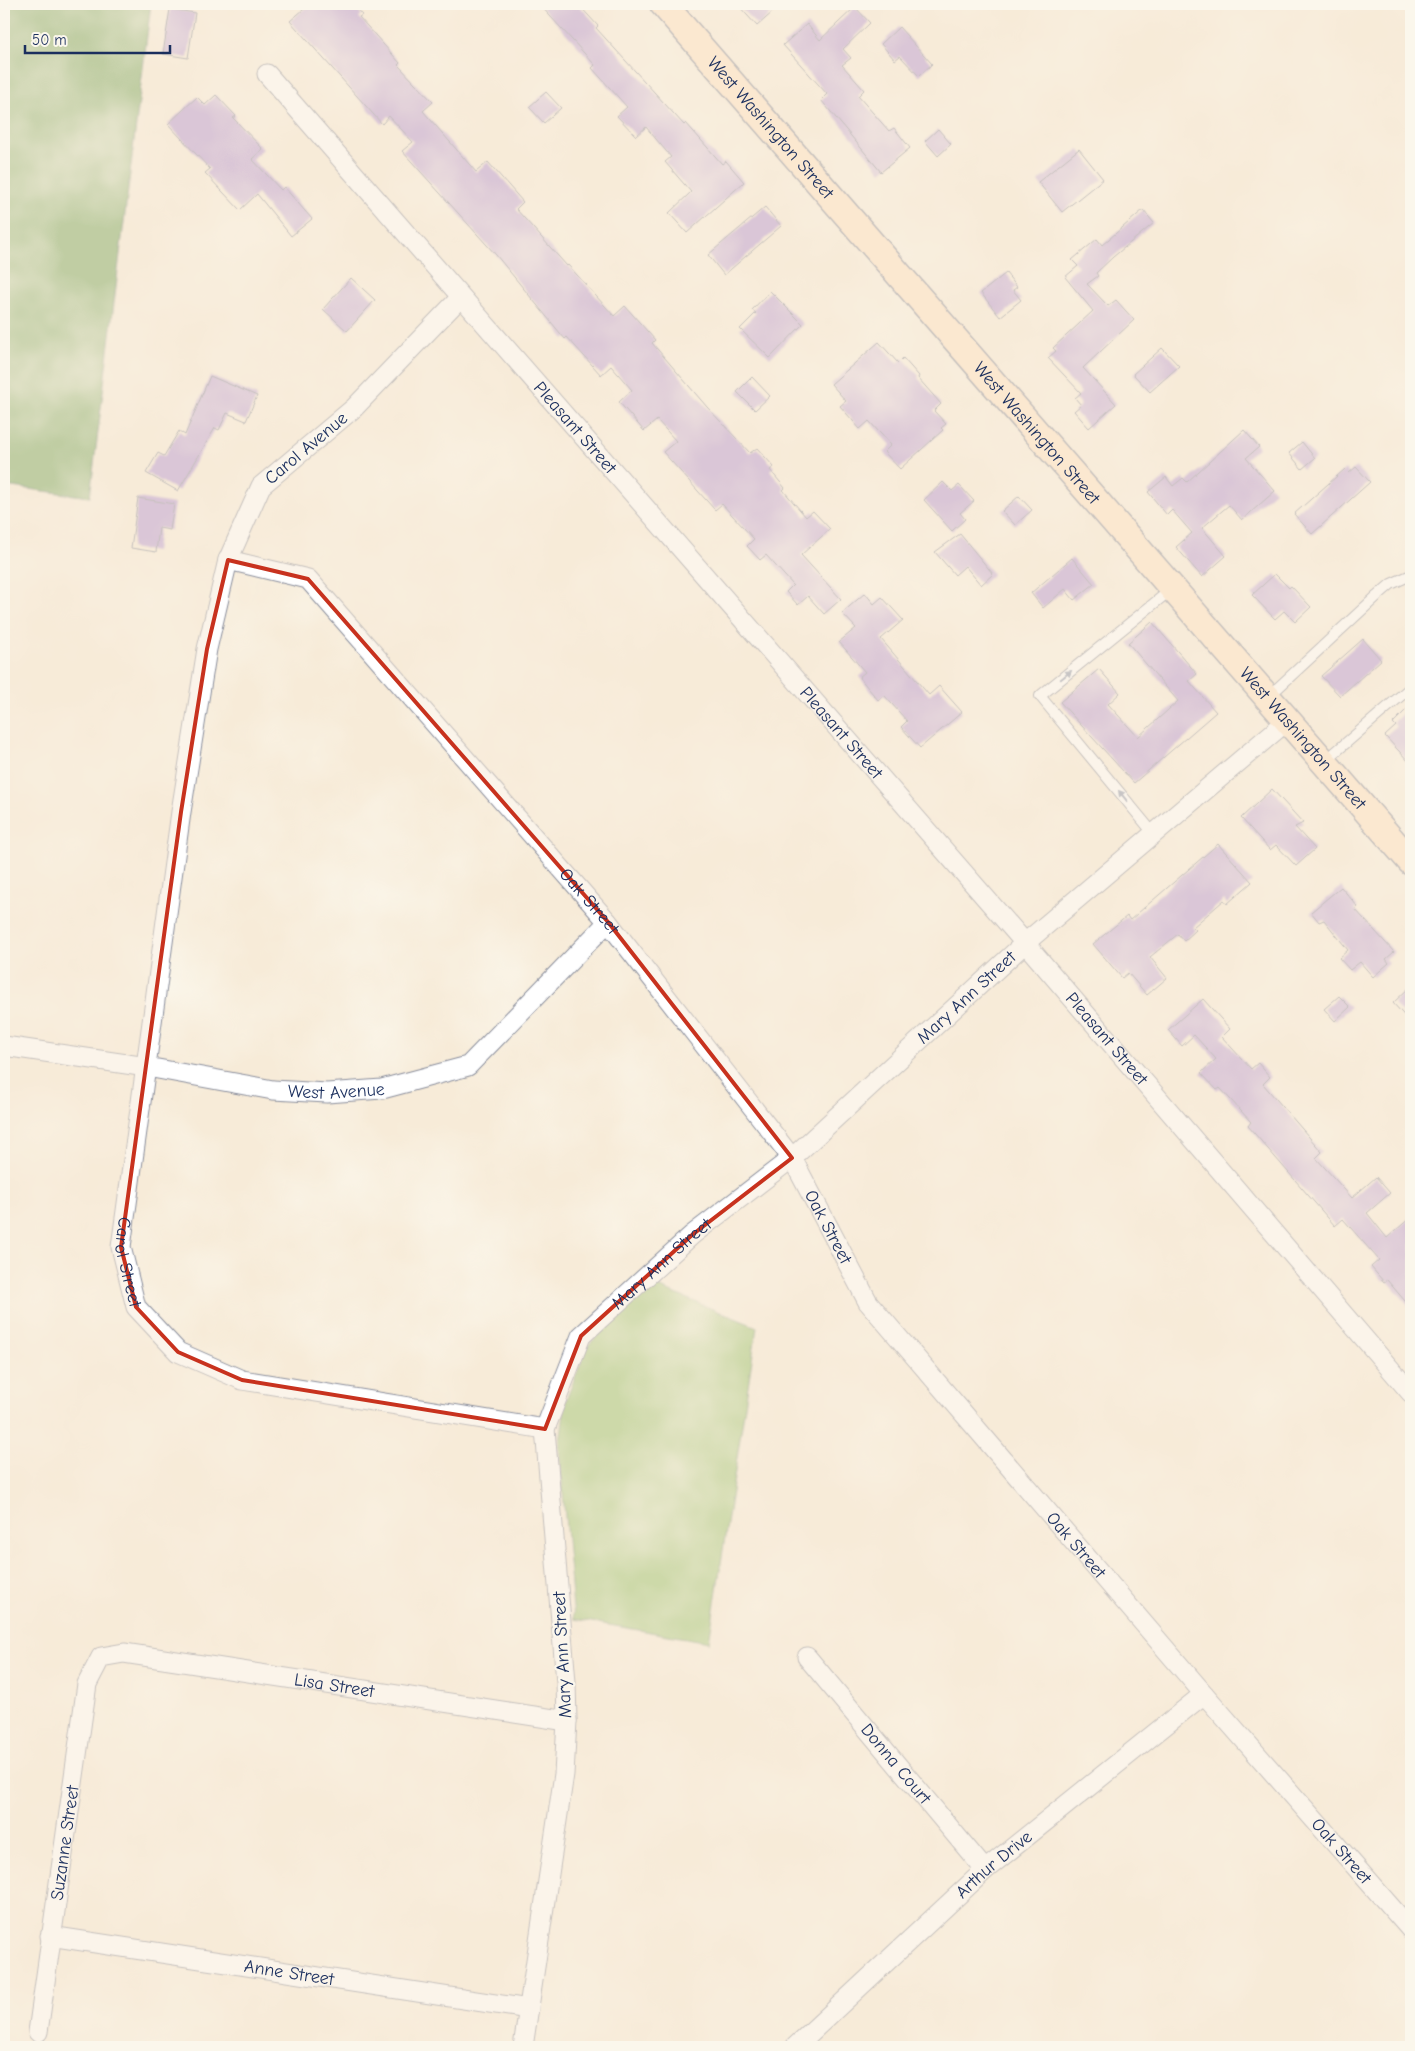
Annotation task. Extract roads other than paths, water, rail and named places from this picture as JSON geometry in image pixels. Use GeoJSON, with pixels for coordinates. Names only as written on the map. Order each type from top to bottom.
{"type":"FeatureCollection","features":[{"type":"Feature","properties":{"kind":"main road","name":"West Washington Street"},"geometry":{"type":"LineString","coordinates":[[663,4],[1411,862]]}},
{"type":"Feature","properties":{"kind":"street","name":"Pleasant Street"},"geometry":{"type":"LineString","coordinates":[[267,74],[1025,943],[1411,1393]]}},
{"type":"Feature","properties":{"kind":"street","name":"Carol Avenue"},"geometry":{"type":"LineString","coordinates":[[181,812],[207,649],[228,560],[261,486],[354,408],[461,297]]}},
{"type":"Feature","properties":{"kind":"street","name":"Oak Street"},"geometry":{"type":"LineString","coordinates":[[228,560],[308,579],[608,922],[792,1158],[868,1302],[1204,1694],[1411,1930]]}},
{"type":"Feature","properties":{"kind":"street","name":"Mary Ann Street"},"geometry":{"type":"LineString","coordinates":[[523,2047],[564,1774],[567,1721],[566,1682],[545,1429],[581,1336],[692,1235],[792,1158],[1025,943],[1288,720]]}},
{"type":"Feature","properties":{"kind":"street","name":"Carol Street"},"geometry":{"type":"LineString","coordinates":[[181,812],[121,1247],[136,1307],[178,1352],[242,1380],[545,1429]]}},
{"type":"Feature","properties":{"kind":"street","name":"West Avenue"},"geometry":{"type":"LineString","coordinates":[[4,1046],[147,1067],[273,1090],[327,1093],[382,1089],[468,1066],[608,922]]}},
{"type":"Feature","properties":{"kind":"street","name":"Lisa Street"},"geometry":{"type":"LineString","coordinates":[[100,1657],[124,1653],[567,1721]]}},
{"type":"Feature","properties":{"kind":"street","name":"Suzanne Street"},"geometry":{"type":"LineString","coordinates":[[38,2032],[86,1684],[100,1657]]}},
{"type":"Feature","properties":{"kind":"street","name":"Donna Court"},"geometry":{"type":"LineString","coordinates":[[807,1657],[985,1870]]}},
{"type":"Feature","properties":{"kind":"street","name":"Arthur Drive"},"geometry":{"type":"LineString","coordinates":[[794,2047],[985,1870],[1204,1694]]}},
{"type":"Feature","properties":{"kind":"street","name":"Anne Street"},"geometry":{"type":"LineString","coordinates":[[50,1936],[529,2009]]}},
{"type":"Feature","properties":{"kind":"lane"},"geometry":{"type":"LineString","coordinates":[[1268,697],[1391,584],[1411,575]]}},
{"type":"Feature","properties":{"kind":"lane"},"geometry":{"type":"LineString","coordinates":[[1154,834],[1040,696],[1173,588]]}},
{"type":"Feature","properties":{"kind":"lane"},"geometry":{"type":"LineString","coordinates":[[1324,762],[1411,687]]}}]}
